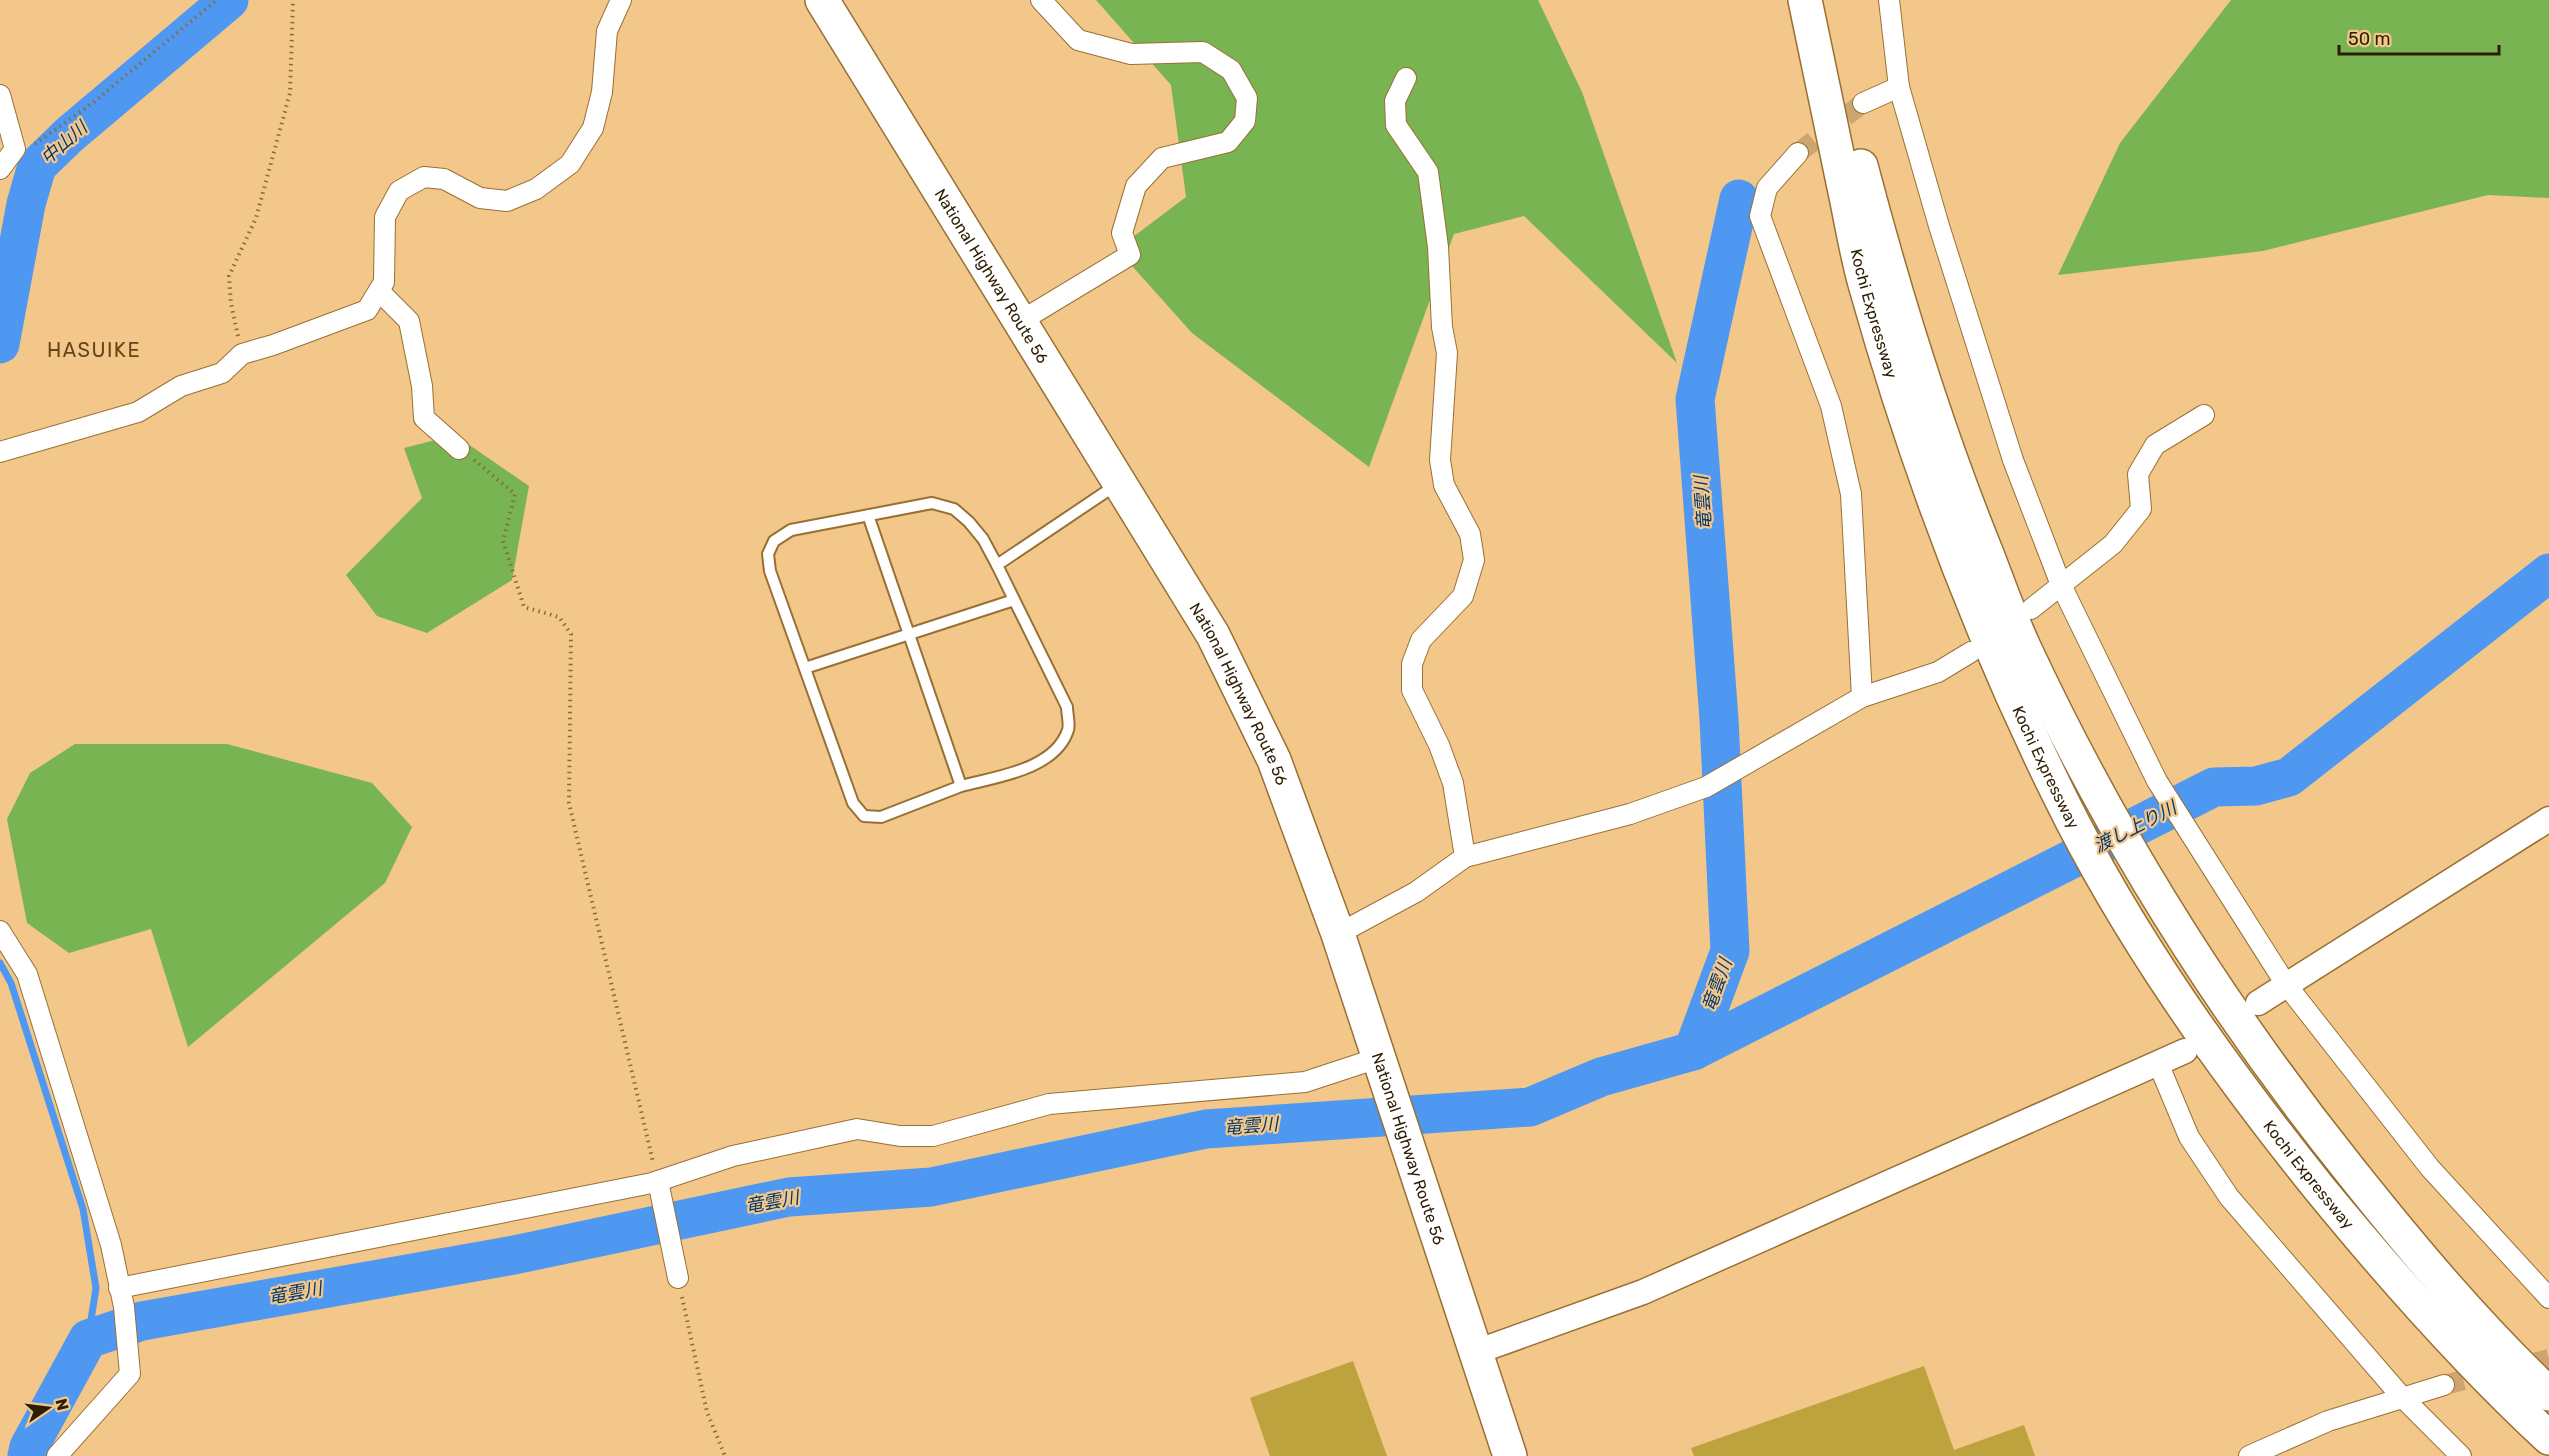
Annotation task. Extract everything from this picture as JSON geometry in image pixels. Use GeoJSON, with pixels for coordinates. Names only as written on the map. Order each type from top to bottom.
{"type":"FeatureCollection","features":[{"type":"Feature","properties":{"kind":"highway","name":"National Highway Route 56"},"geometry":{"type":"LineString","coordinates":[[822,0],[1213,635],[1269,750],[1338,934],[1510,1456]]}},
{"type":"Feature","properties":{"kind":"highway","name":"Kochi Expressway"},"geometry":{"type":"LineString","coordinates":[[1805,0],[1864,280],[1920,465],[1995,656],[2059,796],[2113,896],[2186,1009],[2267,1123],[2389,1274],[2506,1398],[2549,1438]]}},
{"type":"Feature","properties":{"kind":"highway","name":"Kochi Expressway"},"geometry":{"type":"LineString","coordinates":[[1818,0],[1890,276],[1946,453],[2024,645],[2093,784],[2148,882],[2216,989],[2295,1102],[2414,1251],[2549,1394]]}},
{"type":"Feature","properties":{"kind":"street"},"geometry":{"type":"LineString","coordinates":[[0,452],[138,412],[181,386],[222,373],[242,354],[273,345],[367,310],[384,282],[385,217],[399,191],[424,177],[444,179],[480,198],[507,201],[536,189],[570,164],[593,128],[602,92],[607,31],[621,0]]}},
{"type":"Feature","properties":{"kind":"street"},"geometry":{"type":"LineString","coordinates":[[1019,322],[1130,255],[1122,233],[1136,186],[1162,158],[1228,142],[1245,121],[1247,98],[1231,70],[1203,52],[1131,54],[1078,40],[1041,0]]}},
{"type":"Feature","properties":{"kind":"street"},"geometry":{"type":"LineString","coordinates":[[1889,0],[1899,87],[1939,226],[2013,460],[2061,585],[2157,781],[2285,983],[2430,1168],[2549,1298]]}},
{"type":"Feature","properties":{"kind":"street"},"geometry":{"type":"LineString","coordinates":[[1406,78],[1395,101],[1396,125],[1428,172],[1438,247],[1442,327],[1447,353],[1440,460],[1444,484],[1470,534],[1474,560],[1463,596],[1421,640],[1412,664],[1412,690],[1439,745],[1453,783],[1465,857]]}},
{"type":"Feature","properties":{"kind":"street"},"geometry":{"type":"LineString","coordinates":[[1863,103],[1899,87]]}},
{"type":"Feature","properties":{"kind":"street"},"geometry":{"type":"LineString","coordinates":[[0,95],[15,149],[0,169]]}},
{"type":"Feature","properties":{"kind":"street"},"geometry":{"type":"LineString","coordinates":[[1798,153],[1767,189],[1760,216],[1831,406],[1851,494],[1862,697]]}},
{"type":"Feature","properties":{"kind":"street"},"geometry":{"type":"LineString","coordinates":[[379,291],[409,321],[422,386],[424,418],[459,449]]}},
{"type":"Feature","properties":{"kind":"street"},"geometry":{"type":"LineString","coordinates":[[2031,609],[2113,544],[2141,509],[2138,474],[2155,445],[2204,415]]}},
{"type":"Feature","properties":{"kind":"street"},"geometry":{"type":"LineString","coordinates":[[1338,934],[1416,892],[1465,857],[1630,814],[1706,787],[1862,697],[1938,672],[1971,652]]}},
{"type":"Feature","properties":{"kind":"street"},"geometry":{"type":"LineString","coordinates":[[2258,1003],[2285,983],[2549,819]]}},
{"type":"Feature","properties":{"kind":"street"},"geometry":{"type":"LineString","coordinates":[[0,931],[27,974],[111,1245],[129,1343],[130,1374],[57,1456]]}},
{"type":"Feature","properties":{"kind":"street"},"geometry":{"type":"LineString","coordinates":[[1476,1352],[1643,1292],[2185,1051]]}},
{"type":"Feature","properties":{"kind":"street"},"geometry":{"type":"LineString","coordinates":[[2158,1063],[2189,1137],[2229,1197],[2402,1396],[2461,1456]]}},
{"type":"Feature","properties":{"kind":"street"},"geometry":{"type":"LineString","coordinates":[[122,1297],[658,1181],[733,1156],[857,1129],[900,1136],[933,1136],[1049,1104],[1305,1082],[1382,1071]]}},
{"type":"Feature","properties":{"kind":"street"},"geometry":{"type":"LineString","coordinates":[[658,1181],[678,1278]]}},
{"type":"Feature","properties":{"kind":"street"},"geometry":{"type":"LineString","coordinates":[[2249,1456],[2328,1421],[2402,1396],[2444,1385]]}},
{"type":"Feature","properties":{"kind":"lane"},"geometry":{"type":"LineString","coordinates":[[997,565],[1118,483]]}},
{"type":"Feature","properties":{"kind":"lane"},"geometry":{"type":"LineString","coordinates":[[932,503],[954,509],[983,539],[1067,707],[1068,729],[1055,752],[1024,768],[961,786],[881,817],[864,816],[854,803],[770,571],[768,554],[774,541],[791,530],[868,515],[932,503]]}},
{"type":"Feature","properties":{"kind":"lane"},"geometry":{"type":"LineString","coordinates":[[868,515],[961,786]]}},
{"type":"Feature","properties":{"kind":"lane"},"geometry":{"type":"LineString","coordinates":[[805,668],[1014,600]]}},
{"type":"Feature","properties":{"kind":"path"},"geometry":{"type":"LineString","coordinates":[[208,0],[211,6]]}},
{"type":"Feature","properties":{"kind":"path"},"geometry":{"type":"LineString","coordinates":[[15,149],[27,149],[90,105],[217,0]]}},
{"type":"Feature","properties":{"kind":"path"},"geometry":{"type":"LineString","coordinates":[[242,354],[231,304],[230,276],[256,218],[290,93],[293,0]]}},
{"type":"Feature","properties":{"kind":"path"},"geometry":{"type":"LineString","coordinates":[[459,449],[515,494],[503,541],[524,607],[559,617],[571,634],[568,803],[658,1181]]}},
{"type":"Feature","properties":{"kind":"path"},"geometry":{"type":"LineString","coordinates":[[678,1278],[706,1412],[725,1456]]}},
{"type":"Feature","properties":{"kind":"green space"},"geometry":{"type":"Polygon","coordinates":[[[1096,0],[1538,0],[1582,92],[1677,363],[1524,216],[1454,234],[1369,467],[1192,333],[1117,249],[1186,197],[1171,85],[1096,0]]]}},
{"type":"Feature","properties":{"kind":"green space"},"geometry":{"type":"Polygon","coordinates":[[[2231,0],[2549,0],[2549,198],[2488,195],[2263,251],[2058,275],[2120,143],[2231,0]]]}},
{"type":"Feature","properties":{"kind":"green space"},"geometry":{"type":"Polygon","coordinates":[[[455,435],[529,486],[512,580],[427,633],[377,616],[346,575],[422,498],[404,448],[455,435]]]}},
{"type":"Feature","properties":{"kind":"green space"},"geometry":{"type":"Polygon","coordinates":[[[75,744],[227,744],[372,783],[412,827],[385,883],[188,1047],[151,929],[69,953],[27,923],[7,819],[30,773],[75,744]]]}},
{"type":"Feature","properties":{"kind":"building"},"geometry":{"type":"Polygon","coordinates":[[[1353,1361],[1387,1456],[1270,1456],[1250,1398],[1353,1361]]]}},
{"type":"Feature","properties":{"kind":"building"},"geometry":{"type":"Polygon","coordinates":[[[1924,1366],[1954,1450],[2024,1425],[2035,1456],[1694,1456],[1691,1448],[1924,1366]]]}},
{"type":"Feature","properties":{"kind":"waterway","name":"中山川"},"geometry":{"type":"LineString","coordinates":[[0,344],[26,204],[37,166],[69,135],[229,0]]}},
{"type":"Feature","properties":{"kind":"waterway","name":"竜雲川"},"geometry":{"type":"LineString","coordinates":[[1693,1051],[1730,951],[1719,719],[1695,399],[1739,199]]}},
{"type":"Feature","properties":{"kind":"waterway","name":"竜雲川"},"geometry":{"type":"LineString","coordinates":[[27,1456],[29,1447],[88,1339],[142,1321],[514,1255],[789,1197],[931,1187],[1206,1129],[1530,1107],[1601,1077],[1693,1051],[2214,787],[2256,786],[2289,777],[2549,573]]}},
{"type":"Feature","properties":{"kind":"waterway"},"geometry":{"type":"LineString","coordinates":[[0,963],[11,983],[83,1209],[96,1288],[88,1339]]}},
{"type":"Feature","properties":{"kind":"tunnel"},"geometry":{"type":"LineString","coordinates":[[1798,153],[1863,103]]}},
{"type":"Feature","properties":{"kind":"tunnel"},"geometry":{"type":"LineString","coordinates":[[2444,1385],[2549,1359]]}},
{"type":"Feature","properties":{"kind":"district","name":"HASUIKE"},"geometry":{"type":"Point","coordinates":[94,350]}},
{"type":"Feature","properties":{"kind":"water label","name":"渡し上り川"},"geometry":{"type":"Point","coordinates":[2135,827]}}]}
